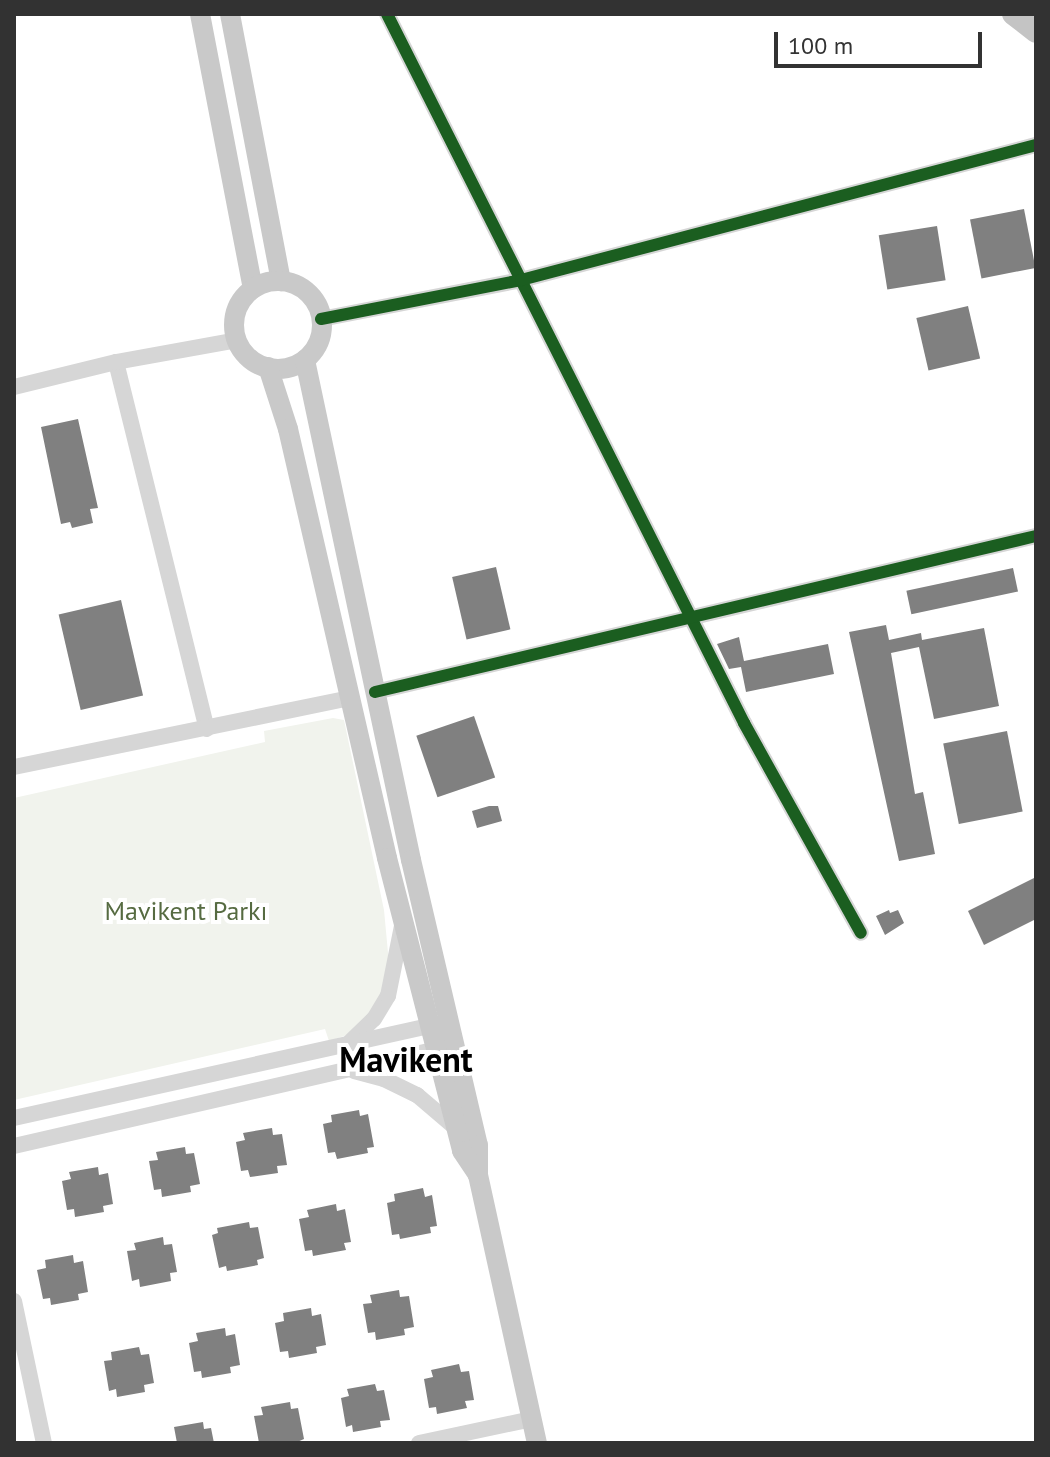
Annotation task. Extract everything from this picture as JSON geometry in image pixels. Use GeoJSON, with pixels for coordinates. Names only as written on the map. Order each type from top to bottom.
{"type":"FeatureCollection","features":[{"type":"Feature","properties":{"kind":"highway"},"geometry":{"type":"LineString","coordinates":[[1013,14],[1036,32]]}},
{"type":"Feature","properties":{"kind":"main road"},"geometry":{"type":"LineString","coordinates":[[200,14],[253,289]]}},
{"type":"Feature","properties":{"kind":"main road"},"geometry":{"type":"LineString","coordinates":[[230,14],[281,281]]}},
{"type":"Feature","properties":{"kind":"main road"},"geometry":{"type":"LineString","coordinates":[[281,281],[299,286],[310,295],[321,319],[321,336],[305,360],[292,367],[268,367],[250,359],[237,340],[235,319],[239,305],[253,289],[281,281]]}},
{"type":"Feature","properties":{"kind":"main road"},"geometry":{"type":"LineString","coordinates":[[305,360],[375,692],[439,1024],[478,1145],[478,1175],[537,1443]]}},
{"type":"Feature","properties":{"kind":"main road"},"geometry":{"type":"LineString","coordinates":[[268,367],[288,429],[403,920],[439,1024]]}},
{"type":"Feature","properties":{"kind":"main road"},"geometry":{"type":"LineString","coordinates":[[445,1048],[462,1151],[478,1175]]}},
{"type":"Feature","properties":{"kind":"street"},"geometry":{"type":"LineString","coordinates":[[387,14],[744,723],[861,933]]}},
{"type":"Feature","properties":{"kind":"street"},"geometry":{"type":"LineString","coordinates":[[321,319],[521,280],[1036,145]]}},
{"type":"Feature","properties":{"kind":"street"},"geometry":{"type":"LineString","coordinates":[[14,387],[116,362],[237,340]]}},
{"type":"Feature","properties":{"kind":"street"},"geometry":{"type":"LineString","coordinates":[[116,362],[207,729]]}},
{"type":"Feature","properties":{"kind":"street"},"geometry":{"type":"LineString","coordinates":[[375,692],[1036,536]]}},
{"type":"Feature","properties":{"kind":"street"},"geometry":{"type":"LineString","coordinates":[[14,767],[350,698]]}},
{"type":"Feature","properties":{"kind":"street"},"geometry":{"type":"LineString","coordinates":[[347,1045],[374,1019],[388,996],[397,966],[403,920]]}},
{"type":"Feature","properties":{"kind":"street"},"geometry":{"type":"LineString","coordinates":[[14,1118],[439,1024]]}},
{"type":"Feature","properties":{"kind":"street"},"geometry":{"type":"LineString","coordinates":[[14,1146],[445,1048]]}},
{"type":"Feature","properties":{"kind":"street"},"geometry":{"type":"LineString","coordinates":[[349,1070],[384,1079],[417,1095],[457,1129]]}},
{"type":"Feature","properties":{"kind":"street"},"geometry":{"type":"LineString","coordinates":[[14,1301],[44,1443]]}},
{"type":"Feature","properties":{"kind":"street"},"geometry":{"type":"LineString","coordinates":[[419,1443],[532,1419]]}},
{"type":"Feature","properties":{"kind":"green space","name":"Mavikent Parkı"},"geometry":{"type":"Polygon","coordinates":[[[333,718],[344,720],[384,910],[390,974],[378,1011],[353,1033],[329,1041],[325,1029],[14,1100],[14,798],[265,742],[264,731],[333,718]]]}},
{"type":"Feature","properties":{"kind":"building"},"geometry":{"type":"Polygon","coordinates":[[[1024,209],[1035,268],[981,278],[970,219],[1024,209]]]}},
{"type":"Feature","properties":{"kind":"building"},"geometry":{"type":"Polygon","coordinates":[[[937,226],[946,280],[887,290],[879,235],[937,226]]]}},
{"type":"Feature","properties":{"kind":"building"},"geometry":{"type":"Polygon","coordinates":[[[968,306],[980,359],[929,371],[916,318],[968,306]]]}},
{"type":"Feature","properties":{"kind":"building"},"geometry":{"type":"Polygon","coordinates":[[[78,419],[98,508],[90,509],[93,523],[72,528],[70,522],[61,524],[41,427],[78,419]]]}},
{"type":"Feature","properties":{"kind":"building"},"geometry":{"type":"Polygon","coordinates":[[[496,567],[510,629],[467,639],[452,577],[496,567]]]}},
{"type":"Feature","properties":{"kind":"building"},"geometry":{"type":"Polygon","coordinates":[[[1013,568],[1018,591],[911,614],[906,591],[1013,568]]]}},
{"type":"Feature","properties":{"kind":"building"},"geometry":{"type":"Polygon","coordinates":[[[121,600],[143,695],[81,710],[59,614],[121,600]]]}},
{"type":"Feature","properties":{"kind":"building"},"geometry":{"type":"Polygon","coordinates":[[[886,625],[889,640],[921,633],[922,640],[984,628],[999,706],[934,719],[919,647],[891,653],[915,794],[923,792],[935,854],[899,861],[849,632],[886,625]]]}},
{"type":"Feature","properties":{"kind":"building"},"geometry":{"type":"Polygon","coordinates":[[[739,637],[744,661],[828,644],[834,674],[746,692],[741,667],[729,669],[717,644],[739,637]]]}},
{"type":"Feature","properties":{"kind":"building"},"geometry":{"type":"Polygon","coordinates":[[[474,716],[495,777],[437,797],[416,736],[474,716]]]}},
{"type":"Feature","properties":{"kind":"building"},"geometry":{"type":"Polygon","coordinates":[[[1007,731],[1023,811],[959,824],[943,743],[1007,731]]]}},
{"type":"Feature","properties":{"kind":"building"},"geometry":{"type":"Polygon","coordinates":[[[498,806],[502,821],[477,828],[472,811],[498,806]]]}},
{"type":"Feature","properties":{"kind":"building"},"geometry":{"type":"Polygon","coordinates":[[[1036,877],[1036,919],[984,945],[968,911],[1036,877]]]}},
{"type":"Feature","properties":{"kind":"building"},"geometry":{"type":"Polygon","coordinates":[[[889,910],[890,913],[898,910],[904,923],[885,935],[876,916],[889,910]]]}},
{"type":"Feature","properties":{"kind":"building"},"geometry":{"type":"Polygon","coordinates":[[[359,1110],[360,1116],[368,1114],[374,1147],[367,1148],[368,1153],[337,1159],[335,1152],[328,1153],[323,1124],[332,1122],[331,1115],[359,1110]]]}},
{"type":"Feature","properties":{"kind":"building"},"geometry":{"type":"Polygon","coordinates":[[[272,1128],[273,1135],[282,1134],[287,1165],[277,1166],[278,1173],[250,1177],[248,1170],[241,1171],[236,1142],[245,1140],[243,1133],[272,1128]]]}},
{"type":"Feature","properties":{"kind":"building"},"geometry":{"type":"Polygon","coordinates":[[[185,1147],[186,1154],[194,1153],[200,1184],[190,1186],[191,1192],[162,1197],[161,1189],[154,1190],[149,1161],[158,1160],[156,1152],[185,1147]]]}},
{"type":"Feature","properties":{"kind":"building"},"geometry":{"type":"Polygon","coordinates":[[[98,1167],[99,1175],[108,1173],[113,1204],[103,1206],[104,1212],[75,1217],[74,1209],[67,1210],[62,1181],[71,1179],[69,1172],[98,1167]]]}},
{"type":"Feature","properties":{"kind":"building"},"geometry":{"type":"Polygon","coordinates":[[[423,1188],[425,1197],[432,1195],[437,1226],[430,1227],[431,1233],[400,1239],[399,1234],[392,1235],[387,1203],[395,1201],[394,1194],[423,1188]]]}},
{"type":"Feature","properties":{"kind":"building"},"geometry":{"type":"Polygon","coordinates":[[[336,1204],[337,1211],[345,1209],[351,1242],[344,1243],[346,1250],[313,1256],[312,1250],[305,1251],[299,1219],[309,1217],[307,1210],[336,1204]]]}},
{"type":"Feature","properties":{"kind":"building"},"geometry":{"type":"Polygon","coordinates":[[[249,1222],[250,1228],[258,1227],[264,1258],[257,1260],[258,1265],[227,1271],[226,1266],[219,1268],[212,1235],[218,1233],[217,1228],[249,1222]]]}},
{"type":"Feature","properties":{"kind":"building"},"geometry":{"type":"Polygon","coordinates":[[[163,1237],[164,1245],[172,1244],[177,1272],[170,1273],[171,1281],[140,1287],[139,1279],[132,1281],[127,1251],[136,1250],[134,1243],[163,1237]]]}},
{"type":"Feature","properties":{"kind":"building"},"geometry":{"type":"Polygon","coordinates":[[[73,1255],[74,1263],[83,1261],[88,1292],[78,1294],[79,1300],[51,1305],[50,1298],[43,1299],[37,1270],[46,1268],[45,1260],[73,1255]]]}},
{"type":"Feature","properties":{"kind":"building"},"geometry":{"type":"Polygon","coordinates":[[[399,1290],[400,1297],[409,1296],[414,1327],[404,1329],[405,1335],[376,1340],[375,1332],[368,1333],[363,1304],[372,1303],[370,1295],[399,1290]]]}},
{"type":"Feature","properties":{"kind":"building"},"geometry":{"type":"Polygon","coordinates":[[[311,1308],[312,1316],[321,1314],[326,1345],[316,1347],[317,1353],[289,1358],[288,1351],[280,1352],[275,1323],[284,1321],[283,1313],[311,1308]]]}},
{"type":"Feature","properties":{"kind":"building"},"geometry":{"type":"Polygon","coordinates":[[[225,1328],[226,1336],[235,1334],[240,1365],[230,1367],[231,1373],[202,1378],[201,1371],[194,1372],[189,1343],[198,1341],[196,1333],[225,1328]]]}},
{"type":"Feature","properties":{"kind":"building"},"geometry":{"type":"Polygon","coordinates":[[[139,1347],[141,1355],[149,1354],[154,1383],[144,1385],[145,1392],[117,1397],[116,1389],[109,1391],[104,1361],[112,1360],[111,1352],[139,1347]]]}},
{"type":"Feature","properties":{"kind":"building"},"geometry":{"type":"Polygon","coordinates":[[[459,1364],[461,1372],[469,1371],[474,1400],[465,1401],[467,1408],[437,1414],[436,1407],[429,1408],[424,1379],[433,1377],[431,1370],[459,1364]]]}},
{"type":"Feature","properties":{"kind":"building"},"geometry":{"type":"Polygon","coordinates":[[[375,1384],[377,1391],[384,1390],[390,1420],[380,1421],[381,1427],[353,1432],[352,1425],[346,1427],[341,1398],[349,1396],[347,1389],[375,1384]]]}},
{"type":"Feature","properties":{"kind":"building"},"geometry":{"type":"Polygon","coordinates":[[[290,1402],[291,1409],[298,1408],[304,1439],[295,1443],[259,1443],[254,1416],[263,1415],[261,1407],[290,1402]]]}},
{"type":"Feature","properties":{"kind":"building"},"geometry":{"type":"Polygon","coordinates":[[[203,1422],[204,1429],[211,1428],[214,1443],[177,1443],[174,1427],[203,1422]]]}},
{"type":"Feature","properties":{"kind":"cycle path"},"geometry":{"type":"LineString","coordinates":[[387,14],[744,723],[861,933]]}},
{"type":"Feature","properties":{"kind":"cycle path"},"geometry":{"type":"LineString","coordinates":[[321,319],[521,280],[1036,145]]}},
{"type":"Feature","properties":{"kind":"cycle path"},"geometry":{"type":"LineString","coordinates":[[375,692],[1036,536]]}},
{"type":"Feature","properties":{"kind":"district","name":"Mavikent"},"geometry":{"type":"Point","coordinates":[406,1060]}}]}
